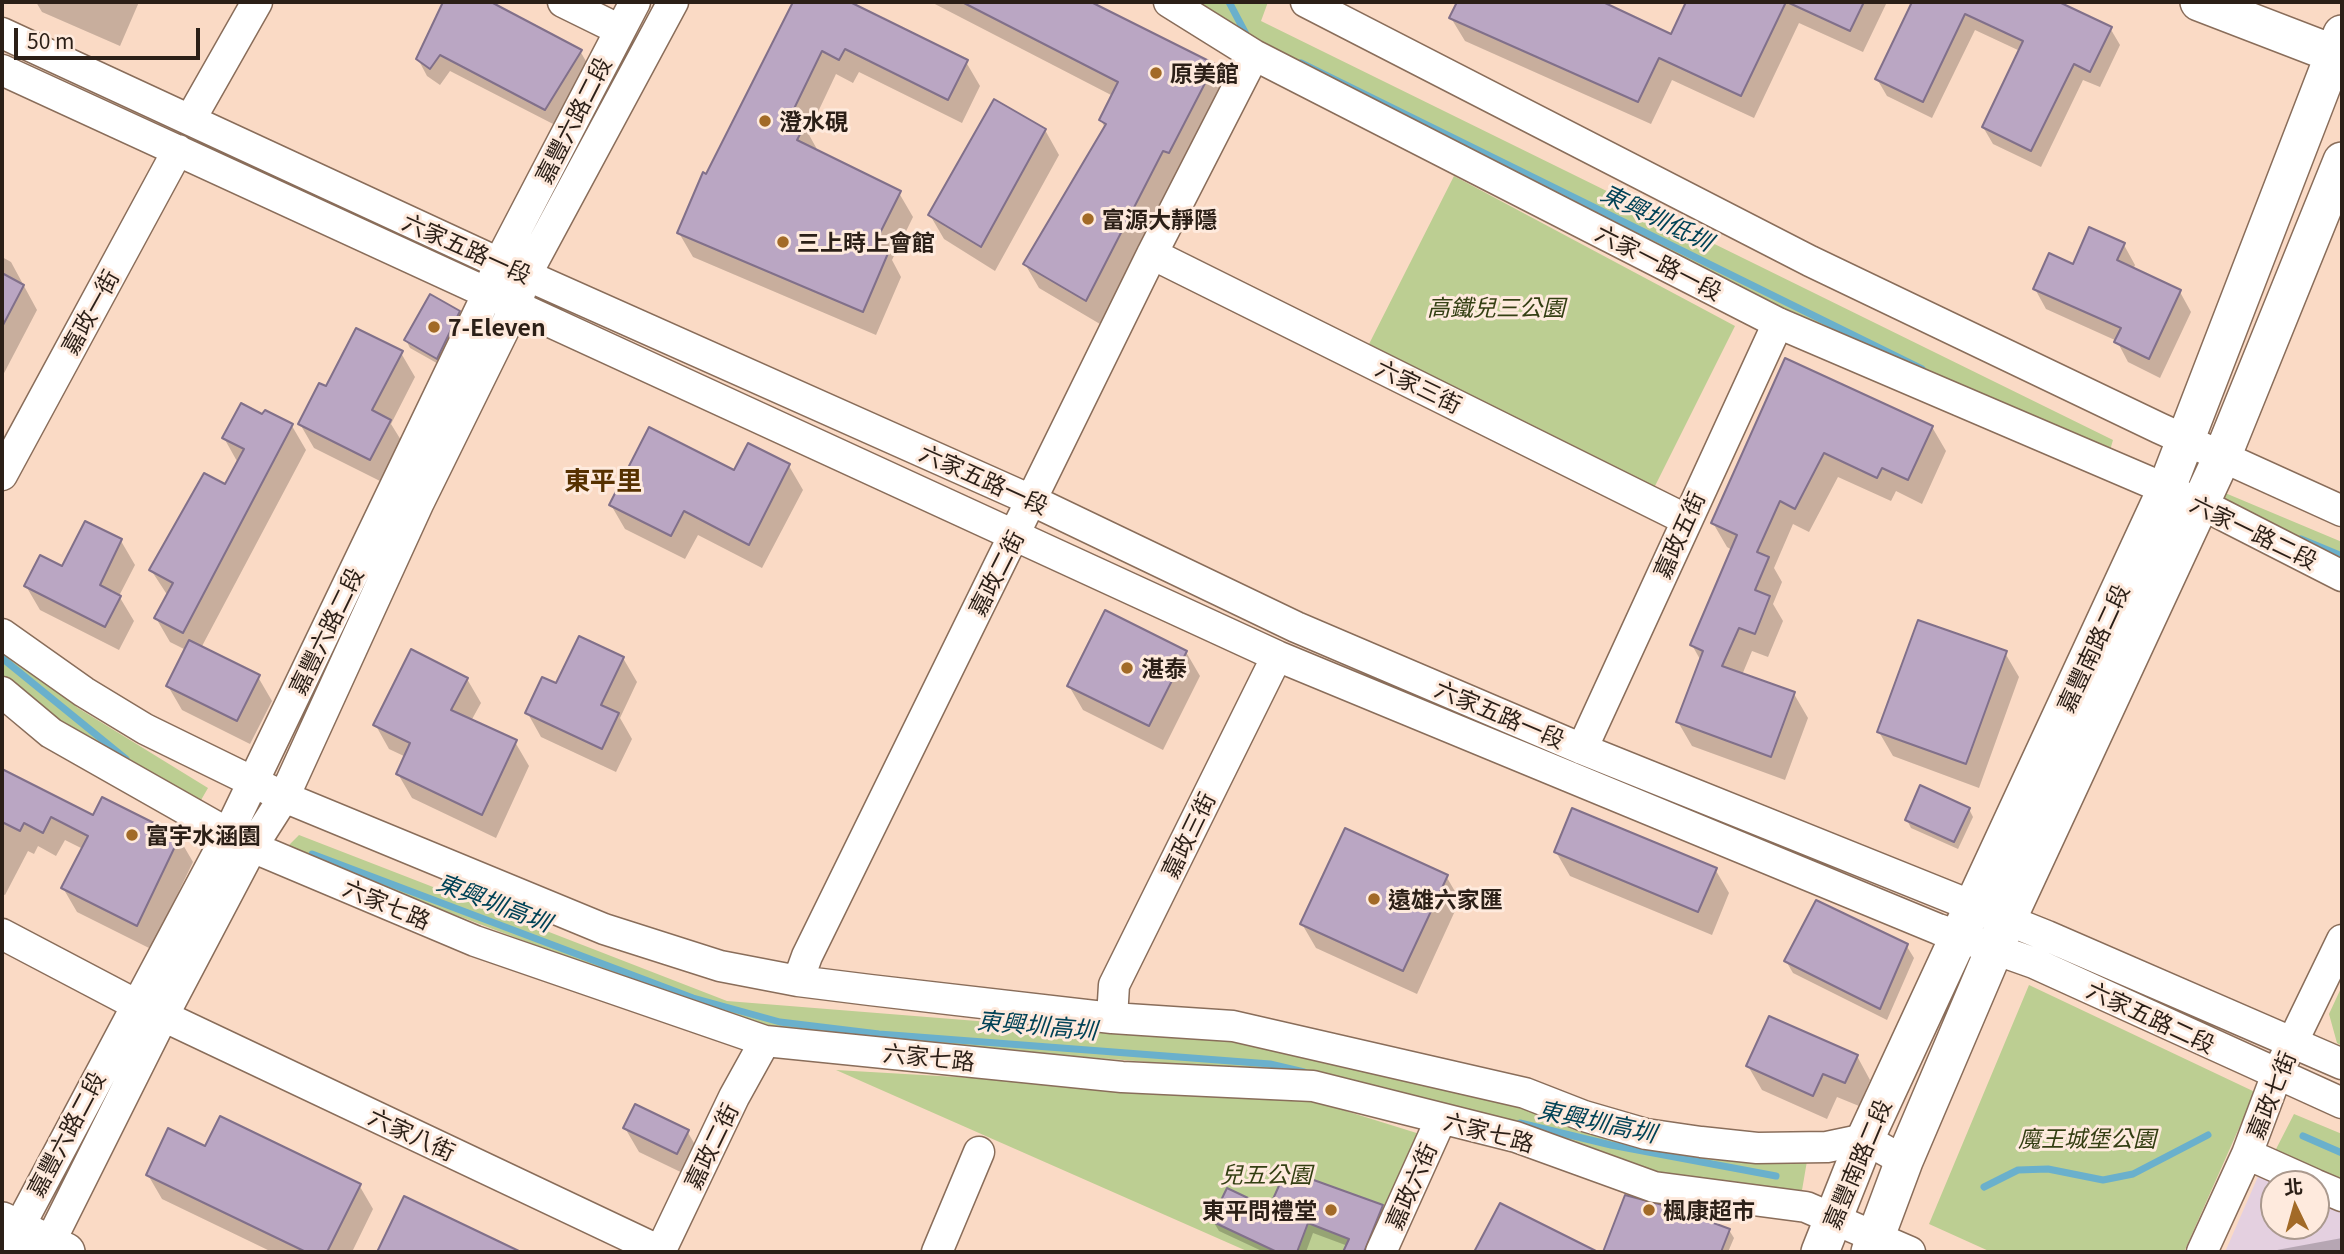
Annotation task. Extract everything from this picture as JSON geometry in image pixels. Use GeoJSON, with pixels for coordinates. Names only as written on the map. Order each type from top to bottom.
{"type":"FeatureCollection","features":[{"type":"Feature","properties":{"kind":"street"},"geometry":{"type":"LineString","coordinates":[[190,120],[257,2]]}},
{"type":"Feature","properties":{"kind":"street"},"geometry":{"type":"LineString","coordinates":[[563,2],[620,30]]}},
{"type":"Feature","properties":{"kind":"street","name":"嘉豐六路二段"},"geometry":{"type":"LineString","coordinates":[[30,1242],[163,1016],[239,841],[254,780],[488,293],[499,263],[635,2]]}},
{"type":"Feature","properties":{"kind":"street","name":"嘉豐六路二段"},"geometry":{"type":"LineString","coordinates":[[30,1242],[135,1004],[239,841],[284,797],[419,502],[516,305],[526,275],[673,2]]}},
{"type":"Feature","properties":{"kind":"street","name":"六家一路一段"},"geometry":{"type":"LineString","coordinates":[[1170,2],[1254,55],[1778,323],[2166,490]]}},
{"type":"Feature","properties":{"kind":"street"},"geometry":{"type":"LineString","coordinates":[[1306,2],[1810,261],[2222,457],[2342,511]]}},
{"type":"Feature","properties":{"kind":"street"},"geometry":{"type":"LineString","coordinates":[[2199,2],[2340,48]]}},
{"type":"Feature","properties":{"kind":"street","name":"六家五路一段"},"geometry":{"type":"LineString","coordinates":[[2,33],[499,263],[1033,501],[1296,627],[1582,749],[1983,929]]}},
{"type":"Feature","properties":{"kind":"street","name":"嘉豐南路二段"},"geometry":{"type":"LineString","coordinates":[[1873,1245],[1983,929],[2166,490],[2340,48]]}},
{"type":"Feature","properties":{"kind":"street","name":"嘉政二街"},"geometry":{"type":"LineString","coordinates":[[798,981],[807,956],[1033,501],[1152,254],[1254,55]]}},
{"type":"Feature","properties":{"kind":"street","name":"六家五路一段"},"geometry":{"type":"LineString","coordinates":[[2,69],[1277,656],[1983,929]]}},
{"type":"Feature","properties":{"kind":"street","name":"嘉政一街"},"geometry":{"type":"LineString","coordinates":[[2,475],[178,150]]}},
{"type":"Feature","properties":{"kind":"street","name":"嘉豐南路二段"},"geometry":{"type":"LineString","coordinates":[[1820,1252],[1865,1139],[1983,929],[2201,504],[2342,161]]}},
{"type":"Feature","properties":{"kind":"street","name":"六家三街"},"geometry":{"type":"LineString","coordinates":[[1152,254],[1685,519]]}},
{"type":"Feature","properties":{"kind":"street","name":"嘉政五街"},"geometry":{"type":"LineString","coordinates":[[1582,749],[1685,519],[1778,323]]}},
{"type":"Feature","properties":{"kind":"street","name":"六家一路二段"},"geometry":{"type":"LineString","coordinates":[[2166,490],[2201,504],[2342,576]]}},
{"type":"Feature","properties":{"kind":"street","name":"六家七路"},"geometry":{"type":"LineString","coordinates":[[2,634],[84,692],[145,729],[284,797],[604,929],[720,966],[798,981],[1112,1018],[1233,1026],[1334,1047],[1525,1093],[1584,1115],[1660,1136],[1757,1148],[1827,1147],[1865,1139]]}},
{"type":"Feature","properties":{"kind":"street","name":"嘉政三街"},"geometry":{"type":"LineString","coordinates":[[1112,1018],[1114,985],[1277,656]]}},
{"type":"Feature","properties":{"kind":"street","name":"六家七路"},"geometry":{"type":"LineString","coordinates":[[2,692],[51,733],[239,841],[475,940],[765,1041],[1122,1077],[1313,1086],[1516,1137],[1654,1186],[1806,1207],[1835,1217],[1873,1245],[1910,1252]]}},
{"type":"Feature","properties":{"kind":"street","name":"六家五路二段"},"geometry":{"type":"LineString","coordinates":[[1983,929],[2047,936],[2342,1064]]}},
{"type":"Feature","properties":{"kind":"street","name":"六家五路二段"},"geometry":{"type":"LineString","coordinates":[[1983,929],[2277,1074],[2342,1103]]}},
{"type":"Feature","properties":{"kind":"street"},"geometry":{"type":"LineString","coordinates":[[2,934],[135,1004]]}},
{"type":"Feature","properties":{"kind":"street","name":"嘉政七街"},"geometry":{"type":"LineString","coordinates":[[2202,1252],[2247,1154],[2277,1074],[2342,940]]}},
{"type":"Feature","properties":{"kind":"street","name":"六家八街"},"geometry":{"type":"LineString","coordinates":[[163,1016],[661,1252]]}},
{"type":"Feature","properties":{"kind":"street","name":"嘉政二街"},"geometry":{"type":"LineString","coordinates":[[661,1252],[734,1097],[765,1041]]}},
{"type":"Feature","properties":{"kind":"street","name":"嘉政六街"},"geometry":{"type":"LineString","coordinates":[[1381,1252],[1441,1119]]}},
{"type":"Feature","properties":{"kind":"street"},"geometry":{"type":"LineString","coordinates":[[1865,1139],[1904,1161]]}},
{"type":"Feature","properties":{"kind":"street"},"geometry":{"type":"LineString","coordinates":[[937,1252],[979,1152]]}},
{"type":"Feature","properties":{"kind":"street"},"geometry":{"type":"LineString","coordinates":[[2247,1154],[2283,1170]]}},
{"type":"Feature","properties":{"kind":"shaded area"},"geometry":{"type":"Polygon","coordinates":[[[2260,1172],[2260,1240],[2330,1240],[2330,1203],[2342,1208],[2342,1252],[2225,1252],[2260,1172]]]}},
{"type":"Feature","properties":{"kind":"green space"},"geometry":{"type":"Polygon","coordinates":[[[1169,2],[1268,2],[1261,21],[2113,440],[2104,471],[1169,2]]]}},
{"type":"Feature","properties":{"kind":"green space","name":"高鐵兒三公園"},"geometry":{"type":"Polygon","coordinates":[[[1454,176],[1735,326],[1654,488],[1366,350],[1454,176]]]}},
{"type":"Feature","properties":{"kind":"green space"},"geometry":{"type":"Polygon","coordinates":[[[2218,490],[2342,542],[2342,575],[2208,515],[2218,490]]]}},
{"type":"Feature","properties":{"kind":"green space"},"geometry":{"type":"Polygon","coordinates":[[[2,645],[78,708],[208,788],[197,807],[56,726],[2,679],[2,645]]]}},
{"type":"Feature","properties":{"kind":"green space"},"geometry":{"type":"Polygon","coordinates":[[[299,835],[727,1001],[1227,1041],[1807,1161],[1801,1196],[1657,1175],[1272,1072],[788,1033],[741,1023],[284,850],[299,835]]]}},
{"type":"Feature","properties":{"kind":"green space","name":"魔王城堡公園"},"geometry":{"type":"Polygon","coordinates":[[[2029,985],[2255,1092],[2184,1252],[1991,1252],[1929,1224],[2029,985]]]}},
{"type":"Feature","properties":{"kind":"green space"},"geometry":{"type":"Polygon","coordinates":[[[2342,986],[2342,1046],[2337,1043],[2329,1014],[2342,986]]]}},
{"type":"Feature","properties":{"kind":"green space","name":"兒五公園"},"geometry":{"type":"Polygon","coordinates":[[[836,1070],[1301,1097],[1423,1135],[1373,1252],[1249,1252],[836,1070]]]}},
{"type":"Feature","properties":{"kind":"green space"},"geometry":{"type":"Polygon","coordinates":[[[2294,1114],[2342,1134],[2342,1183],[2330,1178],[2330,1170],[2313,1170],[2274,1153],[2294,1114]]]}},
{"type":"Feature","properties":{"kind":"building"},"geometry":{"type":"Polygon","coordinates":[[[443,2],[491,2],[582,50],[545,110],[440,55],[430,69],[416,59],[443,2]]]}},
{"type":"Feature","properties":{"kind":"building"},"geometry":{"type":"Polygon","coordinates":[[[793,2],[850,2],[968,60],[948,100],[845,49],[839,60],[822,51],[790,117],[805,125],[797,140],[901,191],[874,245],[889,251],[863,312],[677,233],[703,172],[706,174],[793,2]]]}},
{"type":"Feature","properties":{"kind":"building"},"geometry":{"type":"Polygon","coordinates":[[[962,2],[1091,2],[1215,64],[1169,153],[1163,151],[1086,301],[1023,264],[1106,124],[1099,120],[1118,82],[962,2]]]}},
{"type":"Feature","properties":{"kind":"building"},"geometry":{"type":"Polygon","coordinates":[[[1457,2],[1603,2],[1671,34],[1686,2],[1786,2],[1741,96],[1659,58],[1638,102],[1449,18],[1457,2]]]}},
{"type":"Feature","properties":{"kind":"building"},"geometry":{"type":"Polygon","coordinates":[[[1787,2],[1864,2],[1850,31],[1787,2]]]}},
{"type":"Feature","properties":{"kind":"building"},"geometry":{"type":"Polygon","coordinates":[[[1912,2],[2059,2],[2112,27],[2090,72],[2074,64],[2031,151],[1982,127],[2023,41],[1965,14],[1923,102],[1875,79],[1912,2]]]}},
{"type":"Feature","properties":{"kind":"building"},"geometry":{"type":"Polygon","coordinates":[[[994,99],[1046,129],[981,247],[928,215],[994,99]]]}},
{"type":"Feature","properties":{"kind":"building"},"geometry":{"type":"Polygon","coordinates":[[[2089,227],[2125,243],[2117,260],[2181,290],[2149,359],[2114,342],[2121,328],[2033,289],[2049,253],[2073,264],[2089,227]]]}},
{"type":"Feature","properties":{"kind":"building"},"geometry":{"type":"Polygon","coordinates":[[[2,273],[24,285],[2,327],[2,273]]]}},
{"type":"Feature","properties":{"kind":"building","name":"7-Eleven"},"geometry":{"type":"Polygon","coordinates":[[[430,294],[460,311],[437,359],[404,340],[430,294]]]}},
{"type":"Feature","properties":{"kind":"building"},"geometry":{"type":"Polygon","coordinates":[[[356,328],[403,351],[372,410],[391,420],[370,460],[298,424],[319,383],[326,386],[356,328]]]}},
{"type":"Feature","properties":{"kind":"building"},"geometry":{"type":"Polygon","coordinates":[[[1785,358],[1933,426],[1908,480],[1882,468],[1877,478],[1824,453],[1795,509],[1780,501],[1757,552],[1769,557],[1755,590],[1770,596],[1755,634],[1739,628],[1722,666],[1795,692],[1771,757],[1676,722],[1703,651],[1690,645],[1737,535],[1711,523],[1785,358]]]}},
{"type":"Feature","properties":{"kind":"building"},"geometry":{"type":"Polygon","coordinates":[[[241,403],[262,414],[265,410],[293,424],[183,633],[154,618],[173,583],[149,570],[204,473],[225,484],[244,449],[222,438],[241,403]]]}},
{"type":"Feature","properties":{"kind":"building"},"geometry":{"type":"Polygon","coordinates":[[[649,427],[734,470],[748,443],[790,464],[749,545],[684,511],[671,536],[609,505],[649,427]]]}},
{"type":"Feature","properties":{"kind":"building"},"geometry":{"type":"Polygon","coordinates":[[[85,521],[122,539],[100,585],[121,596],[105,627],[24,586],[40,555],[62,566],[85,521]]]}},
{"type":"Feature","properties":{"kind":"building","name":"湛泰"},"geometry":{"type":"Polygon","coordinates":[[[1105,610],[1187,651],[1149,726],[1067,686],[1105,610]]]}},
{"type":"Feature","properties":{"kind":"building"},"geometry":{"type":"Polygon","coordinates":[[[1918,620],[2007,651],[1966,764],[1877,732],[1918,620]]]}},
{"type":"Feature","properties":{"kind":"building"},"geometry":{"type":"Polygon","coordinates":[[[579,636],[624,657],[601,705],[619,713],[602,749],[525,713],[542,677],[556,683],[579,636]]]}},
{"type":"Feature","properties":{"kind":"building"},"geometry":{"type":"Polygon","coordinates":[[[189,640],[260,675],[237,721],[166,686],[189,640]]]}},
{"type":"Feature","properties":{"kind":"building"},"geometry":{"type":"Polygon","coordinates":[[[411,649],[468,678],[451,710],[517,740],[482,815],[396,774],[410,743],[373,725],[411,649]]]}},
{"type":"Feature","properties":{"kind":"building"},"geometry":{"type":"Polygon","coordinates":[[[2,769],[93,815],[102,797],[180,836],[137,926],[61,888],[88,836],[51,817],[43,833],[24,823],[20,831],[2,822],[2,769]]]}},
{"type":"Feature","properties":{"kind":"building"},"geometry":{"type":"Polygon","coordinates":[[[1920,785],[1970,808],[1954,842],[1905,820],[1920,785]]]}},
{"type":"Feature","properties":{"kind":"building","name":"遠雄六家匯"},"geometry":{"type":"Polygon","coordinates":[[[1572,808],[1717,868],[1698,912],[1554,852],[1572,808]]]}},
{"type":"Feature","properties":{"kind":"building","name":"遠雄六家匯"},"geometry":{"type":"Polygon","coordinates":[[[1345,828],[1448,875],[1403,971],[1300,924],[1345,828]]]}},
{"type":"Feature","properties":{"kind":"building"},"geometry":{"type":"Polygon","coordinates":[[[1816,900],[1908,944],[1880,1009],[1784,961],[1816,900]]]}},
{"type":"Feature","properties":{"kind":"building"},"geometry":{"type":"Polygon","coordinates":[[[1769,1016],[1858,1055],[1845,1083],[1823,1074],[1813,1096],[1746,1066],[1769,1016]]]}},
{"type":"Feature","properties":{"kind":"building"},"geometry":{"type":"Polygon","coordinates":[[[635,1104],[689,1130],[677,1154],[623,1128],[635,1104]]]}},
{"type":"Feature","properties":{"kind":"building"},"geometry":{"type":"Polygon","coordinates":[[[220,1116],[361,1184],[327,1252],[306,1252],[146,1175],[168,1128],[205,1146],[220,1116]]]}},
{"type":"Feature","properties":{"kind":"building"},"geometry":{"type":"Polygon","coordinates":[[[1286,1170],[1383,1205],[1364,1252],[1343,1252],[1349,1239],[1308,1223],[1297,1252],[1277,1252],[1211,1221],[1227,1188],[1269,1208],[1286,1170]]]}},
{"type":"Feature","properties":{"kind":"building","name":"楓康超市"},"geometry":{"type":"Polygon","coordinates":[[[1625,1195],[1670,1207],[1730,1229],[1721,1252],[1603,1252],[1625,1195]]]}},
{"type":"Feature","properties":{"kind":"building"},"geometry":{"type":"Polygon","coordinates":[[[404,1196],[521,1252],[377,1252],[404,1196]]]}},
{"type":"Feature","properties":{"kind":"building"},"geometry":{"type":"Polygon","coordinates":[[[1500,1203],[1598,1252],[1474,1252],[1500,1203]]]}},
{"type":"Feature","properties":{"kind":"waterway","name":"東興圳低圳"},"geometry":{"type":"LineString","coordinates":[[1229,2],[1247,36]]}},
{"type":"Feature","properties":{"kind":"waterway","name":"東興圳低圳"},"geometry":{"type":"LineString","coordinates":[[1301,63],[1922,369]]}},
{"type":"Feature","properties":{"kind":"waterway","name":"東興圳低圳"},"geometry":{"type":"LineString","coordinates":[[2301,539],[2342,556]]}},
{"type":"Feature","properties":{"kind":"waterway","name":"東興圳高圳"},"geometry":{"type":"LineString","coordinates":[[2,658],[126,759]]}},
{"type":"Feature","properties":{"kind":"waterway","name":"東興圳高圳"},"geometry":{"type":"LineString","coordinates":[[312,854],[693,998],[780,1022],[879,1034],[1270,1064],[1304,1072]]}},
{"type":"Feature","properties":{"kind":"waterway","name":"東興圳高圳"},"geometry":{"type":"LineString","coordinates":[[1520,1123],[1611,1145],[1776,1176]]}},
{"type":"Feature","properties":{"kind":"waterway","name":"東興圳高圳"},"geometry":{"type":"LineString","coordinates":[[1984,1187],[2018,1170],[2048,1169],[2103,1180],[2133,1174],[2208,1135]]}},
{"type":"Feature","properties":{"kind":"waterway","name":"東興圳高圳"},"geometry":{"type":"LineString","coordinates":[[2303,1136],[2342,1153]]}},
{"type":"Feature","properties":{"kind":"place","name":"原美館"},"geometry":{"type":"Point","coordinates":[1156,73]}},
{"type":"Feature","properties":{"kind":"place","name":"澄水硯"},"geometry":{"type":"Point","coordinates":[765,121]}},
{"type":"Feature","properties":{"kind":"place","name":"富源大靜隱"},"geometry":{"type":"Point","coordinates":[1088,219]}},
{"type":"Feature","properties":{"kind":"place","name":"三上時上會館"},"geometry":{"type":"Point","coordinates":[783,242]}},
{"type":"Feature","properties":{"kind":"place","name":"7-Eleven"},"geometry":{"type":"Point","coordinates":[434,327]}},
{"type":"Feature","properties":{"kind":"place","name":"湛泰"},"geometry":{"type":"Point","coordinates":[1127,668]}},
{"type":"Feature","properties":{"kind":"place","name":"富宇水涵園"},"geometry":{"type":"Point","coordinates":[132,835]}},
{"type":"Feature","properties":{"kind":"place","name":"遠雄六家匯"},"geometry":{"type":"Point","coordinates":[1374,899]}},
{"type":"Feature","properties":{"kind":"place","name":"東平問禮堂"},"geometry":{"type":"Point","coordinates":[1331,1210]}},
{"type":"Feature","properties":{"kind":"place","name":"楓康超市"},"geometry":{"type":"Point","coordinates":[1649,1210]}},
{"type":"Feature","properties":{"kind":"district","name":"東平里"},"geometry":{"type":"Point","coordinates":[603,480]}}]}
